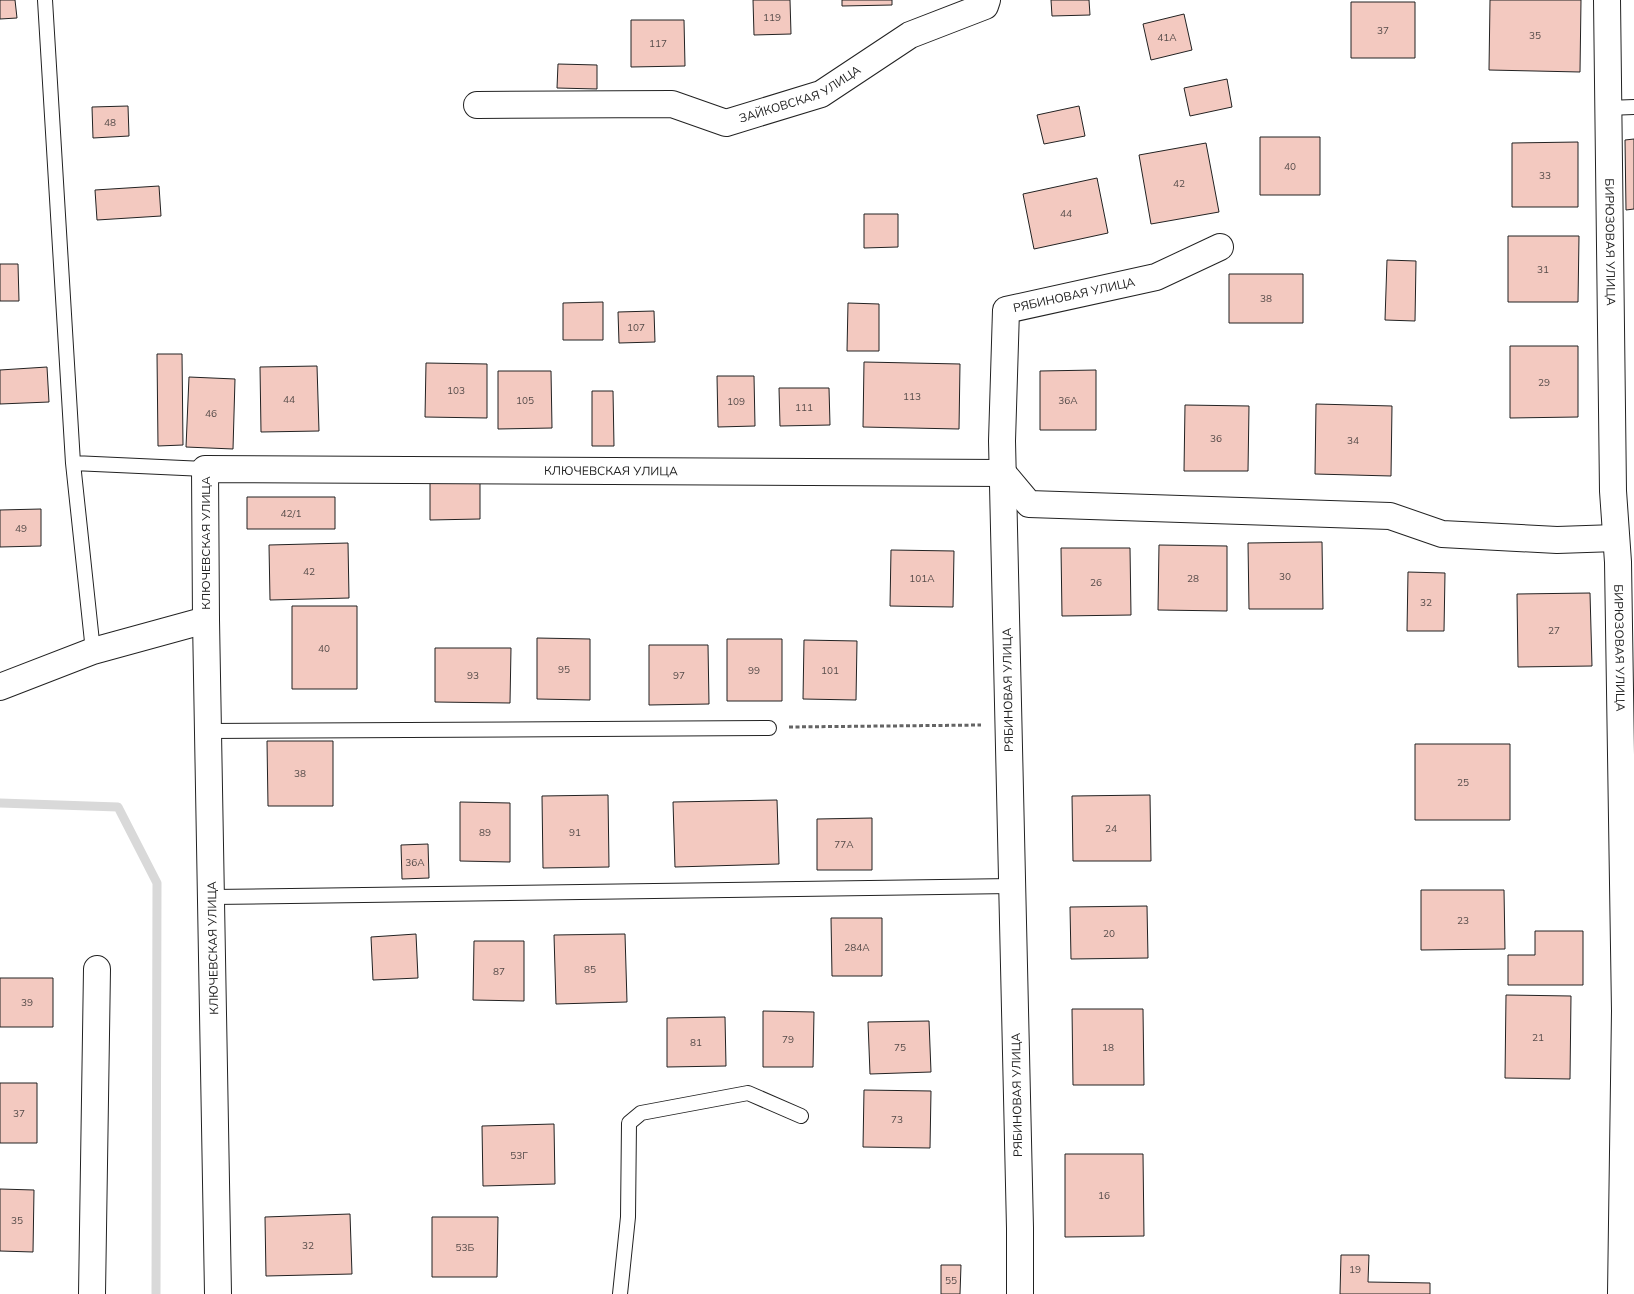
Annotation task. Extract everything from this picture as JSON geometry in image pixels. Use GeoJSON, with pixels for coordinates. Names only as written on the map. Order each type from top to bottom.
{"type":"FeatureCollection","features":[{"type":"Feature","properties":{"kind":"street","name":"ЗАЙКОВСКАЯ УЛИЦА"},"geometry":{"type":"LineString","coordinates":[[477,105],[672,104],[726,123],[821,94],[910,35],[985,6],[987,0]]}},
{"type":"Feature","properties":{"kind":"street","name":"БИРЮЗОВАЯ УЛИЦА"},"geometry":{"type":"LineString","coordinates":[[1607,0],[1613,490],[1623,554],[1630,1011],[1621,1294]]}},
{"type":"Feature","properties":{"kind":"street","name":"РЯБИНОВАЯ УЛИЦА"},"geometry":{"type":"LineString","coordinates":[[1020,1294],[1003,473],[1006,310],[1156,277],[1220,247]]}},
{"type":"Feature","properties":{"kind":"street","name":"КЛЮЧЕВСКАЯ УЛИЦА"},"geometry":{"type":"LineString","coordinates":[[218,1294],[205,468],[1003,473]]}},
{"type":"Feature","properties":{"kind":"street"},"geometry":{"type":"LineString","coordinates":[[1003,473],[1030,504],[1390,516],[1442,534],[1556,540],[1623,554]]}},
{"type":"Feature","properties":{"kind":"street"},"geometry":{"type":"LineString","coordinates":[[0,687],[93,651],[206,620]]}},
{"type":"Feature","properties":{"kind":"street"},"geometry":{"type":"LineString","coordinates":[[92,1294],[96,969]]}},
{"type":"Feature","properties":{"kind":"lane"},"geometry":{"type":"LineString","coordinates":[[45,0],[73,463],[93,651]]}},
{"type":"Feature","properties":{"kind":"lane"},"geometry":{"type":"LineString","coordinates":[[1607,108],[1634,107]]}},
{"type":"Feature","properties":{"kind":"lane"},"geometry":{"type":"LineString","coordinates":[[73,463],[205,468]]}},
{"type":"Feature","properties":{"kind":"lane"},"geometry":{"type":"LineString","coordinates":[[208,731],[769,728]]}},
{"type":"Feature","properties":{"kind":"lane"},"geometry":{"type":"LineString","coordinates":[[212,897],[1012,886]]}},
{"type":"Feature","properties":{"kind":"lane"},"geometry":{"type":"LineString","coordinates":[[620,1294],[628,1217],[628,1123],[641,1113],[748,1093],[801,1116]]}},
{"type":"Feature","properties":{"kind":"path"},"geometry":{"type":"LineString","coordinates":[[769,728],[1009,724]]}},
{"type":"Feature","properties":{"kind":"building"},"geometry":{"type":"Polygon","coordinates":[[[0,0],[15,0],[17,18],[0,19],[0,0]]]}},
{"type":"Feature","properties":{"kind":"building"},"geometry":{"type":"Polygon","coordinates":[[[753,0],[790,0],[791,34],[754,35],[753,0]]]}},
{"type":"Feature","properties":{"kind":"building"},"geometry":{"type":"Polygon","coordinates":[[[842,0],[892,0],[892,5],[842,6],[842,0]]]}},
{"type":"Feature","properties":{"kind":"building"},"geometry":{"type":"Polygon","coordinates":[[[1051,0],[1089,0],[1090,15],[1052,16],[1051,0]]]}},
{"type":"Feature","properties":{"kind":"building"},"geometry":{"type":"Polygon","coordinates":[[[1490,0],[1581,0],[1580,72],[1489,70],[1490,0]]]}},
{"type":"Feature","properties":{"kind":"building"},"geometry":{"type":"Polygon","coordinates":[[[1351,2],[1415,2],[1415,58],[1351,58],[1351,2]]]}},
{"type":"Feature","properties":{"kind":"building"},"geometry":{"type":"Polygon","coordinates":[[[1184,14],[1192,50],[1151,60],[1143,24],[1184,14]]]}},
{"type":"Feature","properties":{"kind":"building"},"geometry":{"type":"Polygon","coordinates":[[[631,20],[684,20],[685,66],[631,67],[631,20]]]}},
{"type":"Feature","properties":{"kind":"building"},"geometry":{"type":"Polygon","coordinates":[[[558,64],[597,65],[597,89],[557,88],[558,64]]]}},
{"type":"Feature","properties":{"kind":"building"},"geometry":{"type":"Polygon","coordinates":[[[1227,79],[1232,107],[1190,116],[1184,88],[1227,79]]]}},
{"type":"Feature","properties":{"kind":"building"},"geometry":{"type":"Polygon","coordinates":[[[128,106],[129,136],[93,138],[92,107],[128,106]]]}},
{"type":"Feature","properties":{"kind":"building"},"geometry":{"type":"Polygon","coordinates":[[[1079,106],[1085,136],[1044,144],[1037,115],[1079,106]]]}},
{"type":"Feature","properties":{"kind":"building"},"geometry":{"type":"Polygon","coordinates":[[[1260,137],[1320,137],[1320,195],[1260,195],[1260,137]]]}},
{"type":"Feature","properties":{"kind":"building"},"geometry":{"type":"Polygon","coordinates":[[[1634,139],[1634,209],[1626,210],[1625,140],[1634,139]]]}},
{"type":"Feature","properties":{"kind":"building"},"geometry":{"type":"Polygon","coordinates":[[[1578,142],[1578,207],[1512,207],[1512,143],[1578,142]]]}},
{"type":"Feature","properties":{"kind":"building"},"geometry":{"type":"Polygon","coordinates":[[[1206,143],[1219,212],[1151,224],[1139,155],[1206,143]]]}},
{"type":"Feature","properties":{"kind":"building"},"geometry":{"type":"Polygon","coordinates":[[[1097,178],[1108,233],[1034,249],[1023,194],[1097,178]]]}},
{"type":"Feature","properties":{"kind":"building"},"geometry":{"type":"Polygon","coordinates":[[[159,186],[161,216],[97,220],[95,190],[159,186]]]}},
{"type":"Feature","properties":{"kind":"building"},"geometry":{"type":"Polygon","coordinates":[[[864,214],[898,214],[898,247],[864,248],[864,214]]]}},
{"type":"Feature","properties":{"kind":"building"},"geometry":{"type":"Polygon","coordinates":[[[1508,236],[1579,236],[1578,302],[1508,302],[1508,236]]]}},
{"type":"Feature","properties":{"kind":"building"},"geometry":{"type":"Polygon","coordinates":[[[1387,260],[1416,261],[1415,321],[1385,320],[1387,260]]]}},
{"type":"Feature","properties":{"kind":"building"},"geometry":{"type":"Polygon","coordinates":[[[0,264],[18,264],[19,301],[0,301],[0,264]]]}},
{"type":"Feature","properties":{"kind":"building"},"geometry":{"type":"Polygon","coordinates":[[[1229,274],[1303,274],[1303,323],[1229,323],[1229,274]]]}},
{"type":"Feature","properties":{"kind":"building"},"geometry":{"type":"Polygon","coordinates":[[[603,302],[603,340],[563,340],[563,303],[603,302]]]}},
{"type":"Feature","properties":{"kind":"building"},"geometry":{"type":"Polygon","coordinates":[[[848,303],[879,304],[879,351],[847,351],[848,303]]]}},
{"type":"Feature","properties":{"kind":"building"},"geometry":{"type":"Polygon","coordinates":[[[654,311],[655,342],[619,343],[618,312],[654,311]]]}},
{"type":"Feature","properties":{"kind":"building"},"geometry":{"type":"Polygon","coordinates":[[[1510,346],[1578,346],[1578,417],[1510,418],[1510,346]]]}},
{"type":"Feature","properties":{"kind":"building"},"geometry":{"type":"Polygon","coordinates":[[[157,354],[182,354],[183,445],[158,446],[157,354]]]}},
{"type":"Feature","properties":{"kind":"building"},"geometry":{"type":"Polygon","coordinates":[[[864,362],[960,364],[959,429],[863,427],[864,362]]]}},
{"type":"Feature","properties":{"kind":"building"},"geometry":{"type":"Polygon","coordinates":[[[426,363],[487,364],[487,418],[425,417],[426,363]]]}},
{"type":"Feature","properties":{"kind":"building"},"geometry":{"type":"Polygon","coordinates":[[[317,366],[319,431],[261,432],[260,367],[317,366]]]}},
{"type":"Feature","properties":{"kind":"building"},"geometry":{"type":"Polygon","coordinates":[[[47,367],[49,402],[0,404],[0,370],[47,367]]]}},
{"type":"Feature","properties":{"kind":"building"},"geometry":{"type":"Polygon","coordinates":[[[1096,370],[1096,430],[1040,430],[1040,371],[1096,370]]]}},
{"type":"Feature","properties":{"kind":"building"},"geometry":{"type":"Polygon","coordinates":[[[498,371],[551,371],[552,428],[498,429],[498,371]]]}},
{"type":"Feature","properties":{"kind":"building"},"geometry":{"type":"Polygon","coordinates":[[[717,376],[754,376],[755,426],[718,427],[717,376]]]}},
{"type":"Feature","properties":{"kind":"building"},"geometry":{"type":"Polygon","coordinates":[[[189,377],[235,379],[233,449],[186,447],[189,377]]]}},
{"type":"Feature","properties":{"kind":"building"},"geometry":{"type":"Polygon","coordinates":[[[779,388],[829,388],[830,425],[780,426],[779,388]]]}},
{"type":"Feature","properties":{"kind":"building"},"geometry":{"type":"Polygon","coordinates":[[[592,391],[613,391],[614,446],[592,446],[592,391]]]}},
{"type":"Feature","properties":{"kind":"building"},"geometry":{"type":"Polygon","coordinates":[[[1316,404],[1392,406],[1391,476],[1315,474],[1316,404]]]}},
{"type":"Feature","properties":{"kind":"building"},"geometry":{"type":"Polygon","coordinates":[[[1185,405],[1249,406],[1248,471],[1184,471],[1185,405]]]}},
{"type":"Feature","properties":{"kind":"building"},"geometry":{"type":"Polygon","coordinates":[[[480,482],[480,519],[430,520],[430,483],[480,482]]]}},
{"type":"Feature","properties":{"kind":"building"},"geometry":{"type":"Polygon","coordinates":[[[247,497],[335,497],[335,529],[247,529],[247,497]]]}},
{"type":"Feature","properties":{"kind":"building"},"geometry":{"type":"Polygon","coordinates":[[[41,509],[41,546],[0,547],[0,510],[41,509]]]}},
{"type":"Feature","properties":{"kind":"building"},"geometry":{"type":"Polygon","coordinates":[[[1322,542],[1323,609],[1249,609],[1248,543],[1322,542]]]}},
{"type":"Feature","properties":{"kind":"building"},"geometry":{"type":"Polygon","coordinates":[[[348,543],[349,598],[270,600],[269,545],[348,543]]]}},
{"type":"Feature","properties":{"kind":"building"},"geometry":{"type":"Polygon","coordinates":[[[1159,545],[1227,546],[1227,611],[1158,610],[1159,545]]]}},
{"type":"Feature","properties":{"kind":"building"},"geometry":{"type":"Polygon","coordinates":[[[1061,548],[1130,548],[1131,615],[1062,616],[1061,548]]]}},
{"type":"Feature","properties":{"kind":"building"},"geometry":{"type":"Polygon","coordinates":[[[891,550],[954,551],[953,607],[890,606],[891,550]]]}},
{"type":"Feature","properties":{"kind":"building"},"geometry":{"type":"Polygon","coordinates":[[[1408,572],[1445,573],[1444,631],[1407,631],[1408,572]]]}},
{"type":"Feature","properties":{"kind":"building"},"geometry":{"type":"Polygon","coordinates":[[[1590,593],[1592,666],[1518,667],[1517,594],[1590,593]]]}},
{"type":"Feature","properties":{"kind":"building"},"geometry":{"type":"Polygon","coordinates":[[[292,606],[357,606],[357,689],[292,689],[292,606]]]}},
{"type":"Feature","properties":{"kind":"building"},"geometry":{"type":"Polygon","coordinates":[[[537,638],[590,639],[590,700],[537,699],[537,638]]]}},
{"type":"Feature","properties":{"kind":"building"},"geometry":{"type":"Polygon","coordinates":[[[727,639],[782,639],[782,701],[727,701],[727,639]]]}},
{"type":"Feature","properties":{"kind":"building"},"geometry":{"type":"Polygon","coordinates":[[[804,640],[857,641],[856,700],[803,699],[804,640]]]}},
{"type":"Feature","properties":{"kind":"building"},"geometry":{"type":"Polygon","coordinates":[[[649,645],[708,645],[709,704],[649,705],[649,645]]]}},
{"type":"Feature","properties":{"kind":"building"},"geometry":{"type":"Polygon","coordinates":[[[435,648],[511,648],[510,703],[435,702],[435,648]]]}},
{"type":"Feature","properties":{"kind":"building"},"geometry":{"type":"Polygon","coordinates":[[[267,741],[333,741],[333,806],[268,806],[267,741]]]}},
{"type":"Feature","properties":{"kind":"building"},"geometry":{"type":"Polygon","coordinates":[[[1415,744],[1510,744],[1510,820],[1415,820],[1415,744]]]}},
{"type":"Feature","properties":{"kind":"building"},"geometry":{"type":"Polygon","coordinates":[[[608,795],[609,867],[543,868],[542,796],[608,795]]]}},
{"type":"Feature","properties":{"kind":"building"},"geometry":{"type":"Polygon","coordinates":[[[1150,795],[1151,861],[1073,861],[1072,796],[1150,795]]]}},
{"type":"Feature","properties":{"kind":"building"},"geometry":{"type":"Polygon","coordinates":[[[777,800],[779,864],[675,867],[673,802],[777,800]]]}},
{"type":"Feature","properties":{"kind":"building"},"geometry":{"type":"Polygon","coordinates":[[[460,802],[510,803],[510,862],[460,861],[460,802]]]}},
{"type":"Feature","properties":{"kind":"building"},"geometry":{"type":"Polygon","coordinates":[[[872,818],[872,870],[817,870],[817,819],[872,818]]]}},
{"type":"Feature","properties":{"kind":"building"},"geometry":{"type":"Polygon","coordinates":[[[428,844],[429,878],[402,879],[401,845],[428,844]]]}},
{"type":"Feature","properties":{"kind":"building"},"geometry":{"type":"Polygon","coordinates":[[[1421,890],[1504,890],[1505,949],[1421,950],[1421,890]]]}},
{"type":"Feature","properties":{"kind":"building"},"geometry":{"type":"Polygon","coordinates":[[[1147,906],[1148,958],[1071,959],[1070,907],[1147,906]]]}},
{"type":"Feature","properties":{"kind":"building"},"geometry":{"type":"Polygon","coordinates":[[[831,918],[882,918],[882,976],[832,976],[831,918]]]}},
{"type":"Feature","properties":{"kind":"building"},"geometry":{"type":"Polygon","coordinates":[[[1535,931],[1583,931],[1583,985],[1508,985],[1508,955],[1535,955],[1535,931]]]}},
{"type":"Feature","properties":{"kind":"building"},"geometry":{"type":"Polygon","coordinates":[[[416,934],[418,978],[373,980],[371,937],[416,934]]]}},
{"type":"Feature","properties":{"kind":"building"},"geometry":{"type":"Polygon","coordinates":[[[625,934],[627,1002],[556,1004],[554,935],[625,934]]]}},
{"type":"Feature","properties":{"kind":"building"},"geometry":{"type":"Polygon","coordinates":[[[474,941],[524,941],[524,1001],[473,1000],[474,941]]]}},
{"type":"Feature","properties":{"kind":"building"},"geometry":{"type":"Polygon","coordinates":[[[0,978],[53,978],[53,1027],[0,1027],[0,978]]]}},
{"type":"Feature","properties":{"kind":"building"},"geometry":{"type":"Polygon","coordinates":[[[1506,995],[1571,996],[1570,1079],[1505,1078],[1506,995]]]}},
{"type":"Feature","properties":{"kind":"building"},"geometry":{"type":"Polygon","coordinates":[[[1072,1009],[1143,1009],[1144,1085],[1073,1085],[1072,1009]]]}},
{"type":"Feature","properties":{"kind":"building"},"geometry":{"type":"Polygon","coordinates":[[[763,1011],[814,1012],[813,1067],[763,1067],[763,1011]]]}},
{"type":"Feature","properties":{"kind":"building"},"geometry":{"type":"Polygon","coordinates":[[[725,1017],[726,1066],[667,1067],[667,1018],[725,1017]]]}},
{"type":"Feature","properties":{"kind":"building"},"geometry":{"type":"Polygon","coordinates":[[[929,1021],[931,1072],[870,1074],[868,1022],[929,1021]]]}},
{"type":"Feature","properties":{"kind":"building"},"geometry":{"type":"Polygon","coordinates":[[[0,1083],[37,1083],[37,1143],[0,1143],[0,1083]]]}},
{"type":"Feature","properties":{"kind":"building"},"geometry":{"type":"Polygon","coordinates":[[[864,1090],[931,1091],[930,1148],[863,1147],[864,1090]]]}},
{"type":"Feature","properties":{"kind":"building"},"geometry":{"type":"Polygon","coordinates":[[[554,1124],[555,1184],[483,1186],[482,1126],[554,1124]]]}},
{"type":"Feature","properties":{"kind":"building"},"geometry":{"type":"Polygon","coordinates":[[[1065,1154],[1143,1154],[1144,1236],[1065,1237],[1065,1154]]]}},
{"type":"Feature","properties":{"kind":"building"},"geometry":{"type":"Polygon","coordinates":[[[0,1189],[34,1190],[33,1252],[0,1251],[0,1189]]]}},
{"type":"Feature","properties":{"kind":"building"},"geometry":{"type":"Polygon","coordinates":[[[350,1214],[352,1274],[266,1276],[265,1217],[350,1214]]]}},
{"type":"Feature","properties":{"kind":"building"},"geometry":{"type":"Polygon","coordinates":[[[432,1217],[498,1217],[497,1277],[432,1277],[432,1217]]]}},
{"type":"Feature","properties":{"kind":"building"},"geometry":{"type":"Polygon","coordinates":[[[1341,1255],[1369,1255],[1368,1282],[1430,1283],[1430,1294],[1340,1294],[1341,1255]]]}},
{"type":"Feature","properties":{"kind":"building"},"geometry":{"type":"Polygon","coordinates":[[[941,1265],[961,1265],[960,1294],[941,1294],[941,1265]]]}},
{"type":"Feature","properties":{"kind":"waterway"},"geometry":{"type":"LineString","coordinates":[[0,803],[118,807],[157,883],[156,1294]]}}]}
